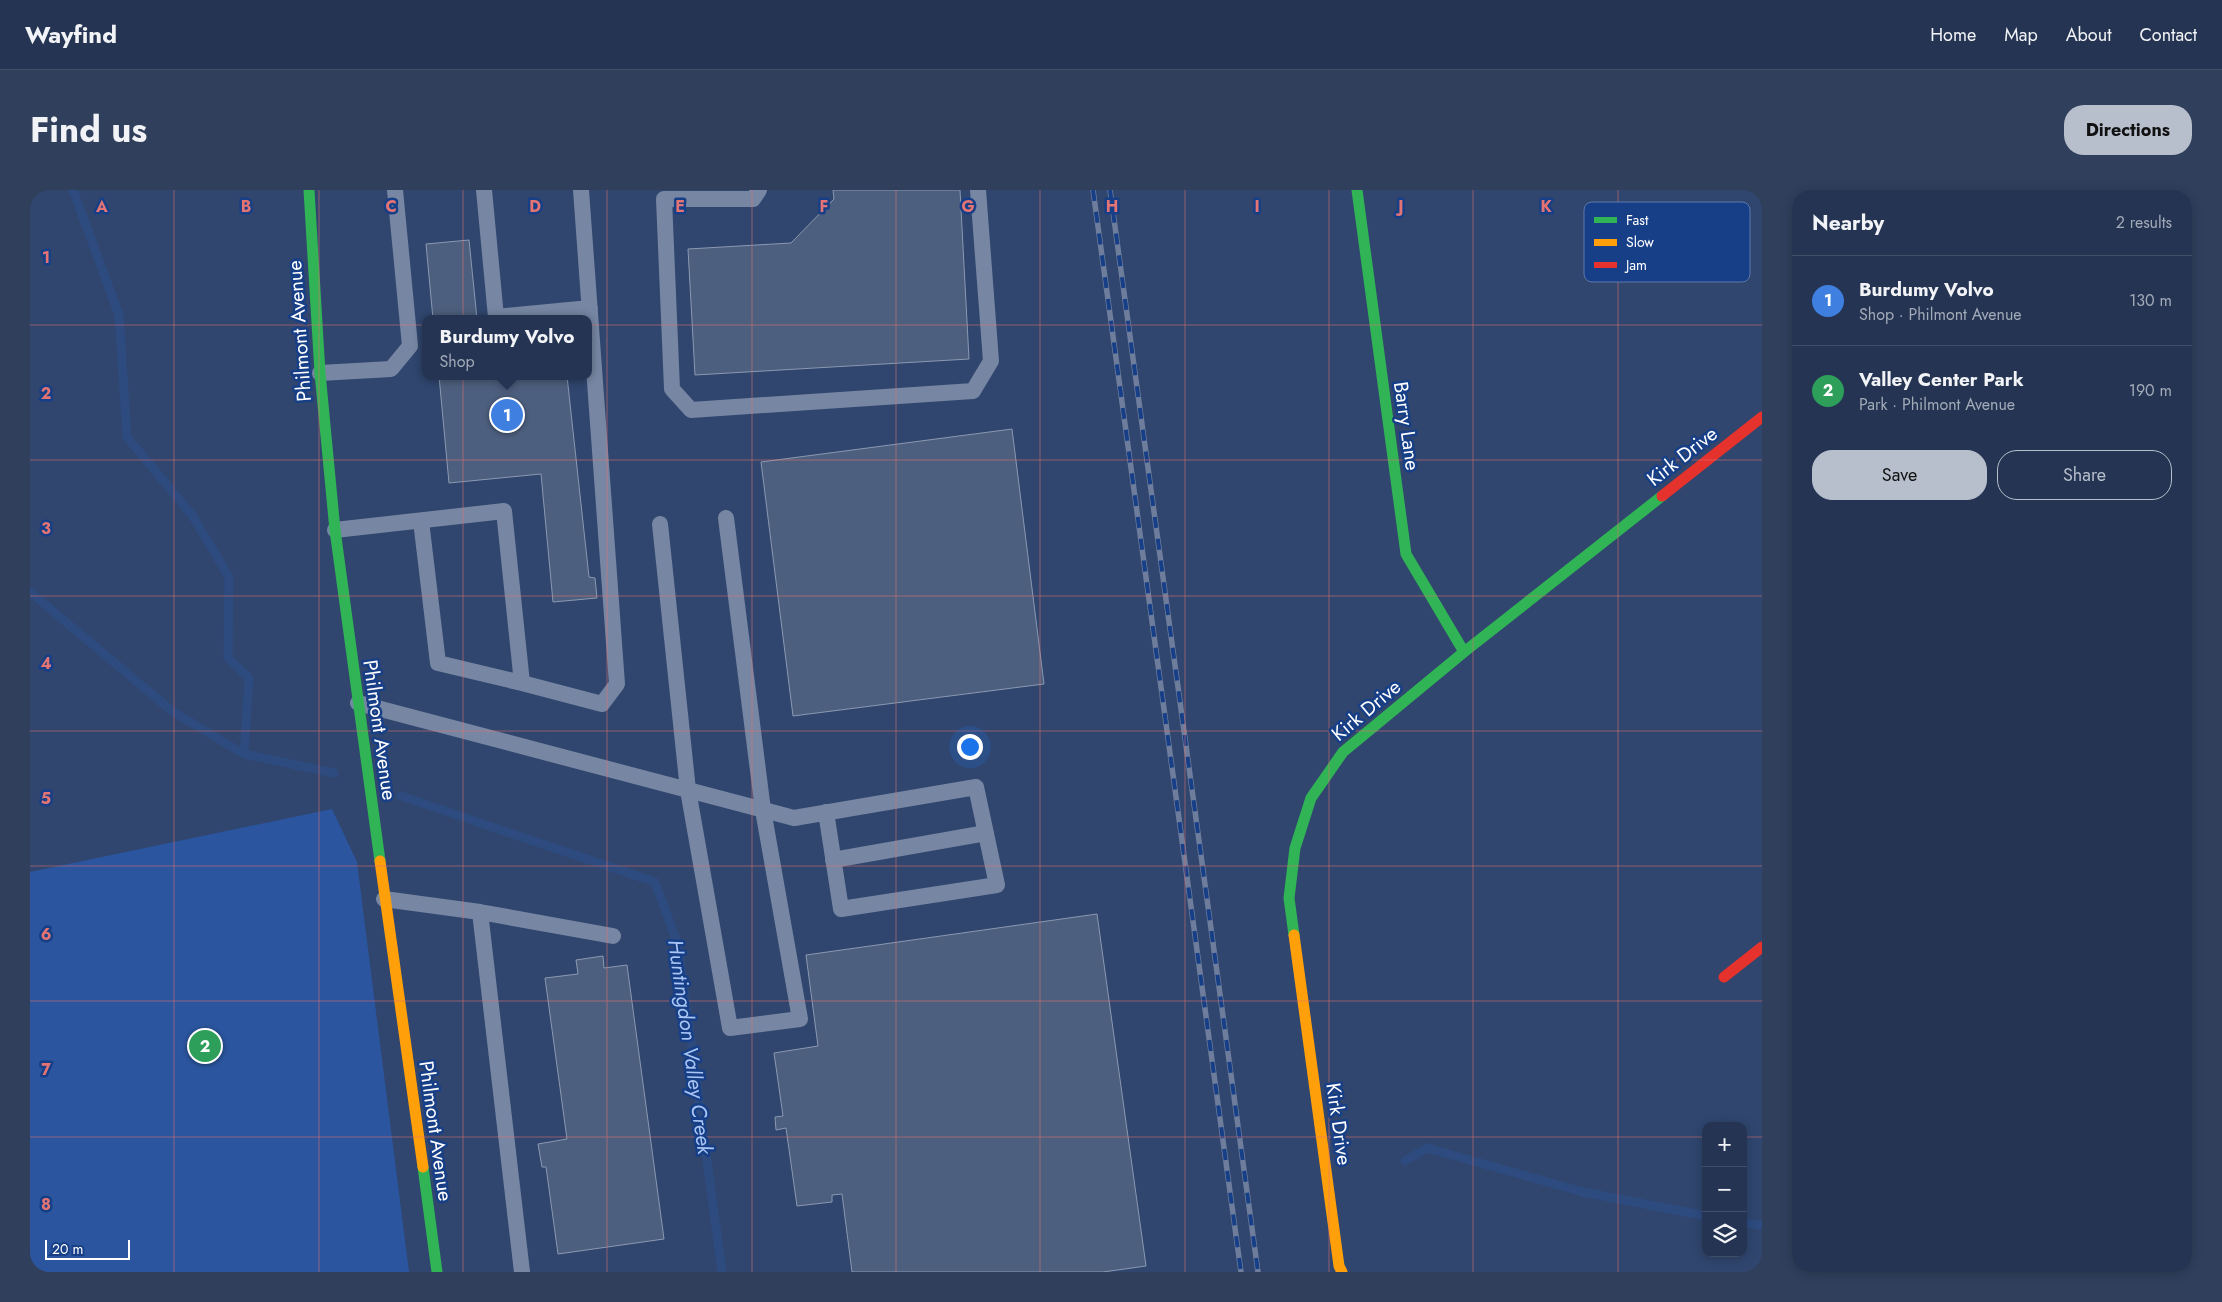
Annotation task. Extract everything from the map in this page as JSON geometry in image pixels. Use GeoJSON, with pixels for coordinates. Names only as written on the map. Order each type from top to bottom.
{"type":"FeatureCollection","features":[{"type":"Feature","properties":{"kind":"street","name":"Philmont Avenue"},"geometry":{"type":"LineString","coordinates":[[309,190],[320,373],[335,530],[384,899],[437,1272]]}},
{"type":"Feature","properties":{"kind":"street","name":"Barry Lane"},"geometry":{"type":"LineString","coordinates":[[1357,190],[1406,554],[1464,652]]}},
{"type":"Feature","properties":{"kind":"street","name":"Kirk Drive"},"geometry":{"type":"LineString","coordinates":[[1342,1272],[1339,1266],[1289,898],[1295,848],[1311,798],[1343,752],[1464,652],[1762,417]]}},
{"type":"Feature","properties":{"kind":"street"},"geometry":{"type":"LineString","coordinates":[[1724,978],[1762,946]]}},
{"type":"Feature","properties":{"kind":"lane"},"geometry":{"type":"LineString","coordinates":[[320,373],[391,369],[410,346],[395,190]]}},
{"type":"Feature","properties":{"kind":"lane"},"geometry":{"type":"LineString","coordinates":[[484,190],[496,315]]}},
{"type":"Feature","properties":{"kind":"lane"},"geometry":{"type":"LineString","coordinates":[[581,190],[591,315]]}},
{"type":"Feature","properties":{"kind":"lane"},"geometry":{"type":"LineString","coordinates":[[759,190],[754,199],[664,194],[672,389],[691,410],[973,392],[990,361],[978,190]]}},
{"type":"Feature","properties":{"kind":"lane"},"geometry":{"type":"LineString","coordinates":[[517,315],[590,308]]}},
{"type":"Feature","properties":{"kind":"lane"},"geometry":{"type":"LineString","coordinates":[[421,521],[438,663],[602,704],[617,684],[592,336]]}},
{"type":"Feature","properties":{"kind":"lane"},"geometry":{"type":"LineString","coordinates":[[335,530],[504,511],[522,683]]}},
{"type":"Feature","properties":{"kind":"lane"},"geometry":{"type":"LineString","coordinates":[[660,524],[688,790],[730,1028],[800,1019],[763,810],[726,518]]}},
{"type":"Feature","properties":{"kind":"lane"},"geometry":{"type":"LineString","coordinates":[[358,703],[794,818],[826,812],[976,787],[997,885],[841,909],[826,812]]}},
{"type":"Feature","properties":{"kind":"lane"},"geometry":{"type":"LineString","coordinates":[[833,860],[986,833]]}},
{"type":"Feature","properties":{"kind":"lane"},"geometry":{"type":"LineString","coordinates":[[384,899],[480,912],[613,936]]}},
{"type":"Feature","properties":{"kind":"lane"},"geometry":{"type":"LineString","coordinates":[[480,912],[522,1272]]}},
{"type":"Feature","properties":{"kind":"shaded area"},"geometry":{"type":"Polygon","coordinates":[[[332,809],[357,862],[409,1272],[30,1272],[30,872],[332,809]]]}},
{"type":"Feature","properties":{"kind":"building"},"geometry":{"type":"Polygon","coordinates":[[[833,190],[960,190],[969,359],[695,375],[688,249],[791,243],[834,199],[833,190]]]}},
{"type":"Feature","properties":{"kind":"building"},"geometry":{"type":"Polygon","coordinates":[[[469,240],[477,315],[433,315],[426,244],[469,240]]]}},
{"type":"Feature","properties":{"kind":"building"},"geometry":{"type":"Polygon","coordinates":[[[439,380],[567,380],[589,577],[595,578],[597,598],[553,602],[541,474],[449,483],[439,380]]]}},
{"type":"Feature","properties":{"kind":"building"},"geometry":{"type":"Polygon","coordinates":[[[1012,429],[1044,684],[793,716],[761,462],[1012,429]]]}},
{"type":"Feature","properties":{"kind":"building"},"geometry":{"type":"Polygon","coordinates":[[[1097,914],[1146,1266],[1103,1272],[852,1272],[842,1194],[832,1195],[832,1202],[797,1206],[786,1128],[776,1130],[775,1117],[783,1116],[774,1053],[818,1046],[806,955],[1097,914]]]}},
{"type":"Feature","properties":{"kind":"building"},"geometry":{"type":"Polygon","coordinates":[[[603,956],[604,968],[627,965],[664,1239],[558,1254],[546,1167],[542,1167],[538,1144],[567,1139],[545,978],[578,974],[576,960],[603,956]]]}},
{"type":"Feature","properties":{"kind":"waterway"},"geometry":{"type":"LineString","coordinates":[[73,190],[119,315],[127,437],[192,515],[229,577],[228,658],[249,678],[244,754]]}},
{"type":"Feature","properties":{"kind":"waterway","name":"Huntingdon Valley Creek"},"geometry":{"type":"LineString","coordinates":[[30,592],[172,711],[244,754],[334,773]]}},
{"type":"Feature","properties":{"kind":"waterway","name":"Huntingdon Valley Creek"},"geometry":{"type":"LineString","coordinates":[[401,796],[655,882],[678,945],[722,1272]]}},
{"type":"Feature","properties":{"kind":"waterway"},"geometry":{"type":"LineString","coordinates":[[1405,1161],[1427,1148],[1583,1192],[1702,1215]]}},
{"type":"Feature","properties":{"kind":"waterway"},"geometry":{"type":"LineString","coordinates":[[1747,1223],[1762,1225]]}},
{"type":"Feature","properties":{"kind":"railway"},"geometry":{"type":"LineString","coordinates":[[1093,190],[1241,1272]]}},
{"type":"Feature","properties":{"kind":"railway"},"geometry":{"type":"LineString","coordinates":[[1110,190],[1258,1272]]}},
{"type":"Feature","properties":{"kind":"traffic: fast"},"geometry":{"type":"LineString","coordinates":[[309,190],[320,373],[335,530],[380,861]]}},
{"type":"Feature","properties":{"kind":"traffic: fast"},"geometry":{"type":"LineString","coordinates":[[1357,190],[1406,554],[1464,652]]}},
{"type":"Feature","properties":{"kind":"traffic: fast"},"geometry":{"type":"LineString","coordinates":[[1294,935],[1289,898],[1295,848],[1311,798],[1343,752],[1464,652],[1662,496]]}},
{"type":"Feature","properties":{"kind":"traffic: fast"},"geometry":{"type":"LineString","coordinates":[[423,1167],[437,1272]]}},
{"type":"Feature","properties":{"kind":"traffic: slow"},"geometry":{"type":"LineString","coordinates":[[380,861],[423,1167]]}},
{"type":"Feature","properties":{"kind":"traffic: slow"},"geometry":{"type":"LineString","coordinates":[[1294,935],[1339,1266],[1342,1272]]}},
{"type":"Feature","properties":{"kind":"traffic: jam"},"geometry":{"type":"LineString","coordinates":[[1662,496],[1762,417]]}},
{"type":"Feature","properties":{"kind":"traffic: jam"},"geometry":{"type":"LineString","coordinates":[[1724,977],[1762,947]]}},
{"type":"Feature","properties":{"kind":"place","name":"Burdumy Volvo"},"geometry":{"type":"Point","coordinates":[507,415]}},
{"type":"Feature","properties":{"kind":"place","name":"Valley Center Park"},"geometry":{"type":"Point","coordinates":[205,1046]}}]}
